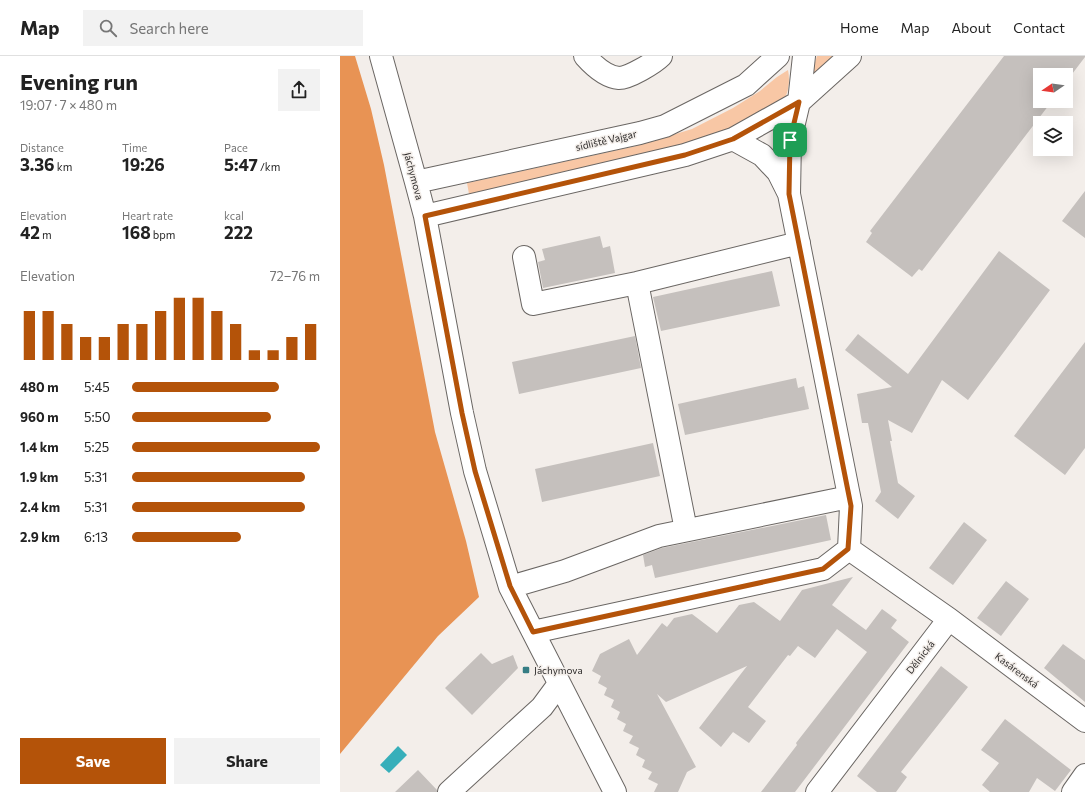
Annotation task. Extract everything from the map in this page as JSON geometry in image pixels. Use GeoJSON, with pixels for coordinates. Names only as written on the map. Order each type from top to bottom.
{"type":"FeatureCollection","features":[{"type":"Feature","properties":{"kind":"street","name":"Jáchymova"},"geometry":{"type":"LineString","coordinates":[[381,56],[425,216],[462,413],[475,471],[510,586],[615,792]]}},
{"type":"Feature","properties":{"kind":"street"},"geometry":{"type":"LineString","coordinates":[[585,56],[589,61],[605,73],[620,78],[635,72],[661,56]]}},
{"type":"Feature","properties":{"kind":"street","name":"sídliště Vajgar"},"geometry":{"type":"LineString","coordinates":[[416,182],[665,126],[746,85],[778,56]]}},
{"type":"Feature","properties":{"kind":"street"},"geometry":{"type":"LineString","coordinates":[[533,632],[823,569],[848,549],[851,506],[789,194],[790,140],[799,102],[804,56]]}},
{"type":"Feature","properties":{"kind":"street"},"geometry":{"type":"LineString","coordinates":[[425,216],[685,155],[733,139],[799,102],[850,56]]}},
{"type":"Feature","properties":{"kind":"street"},"geometry":{"type":"LineString","coordinates":[[733,139],[762,155],[778,172],[789,194]]}},
{"type":"Feature","properties":{"kind":"street"},"geometry":{"type":"LineString","coordinates":[[524,257],[533,304],[636,283],[799,243]]}},
{"type":"Feature","properties":{"kind":"street"},"geometry":{"type":"LineString","coordinates":[[636,283],[686,530]]}},
{"type":"Feature","properties":{"kind":"street"},"geometry":{"type":"LineString","coordinates":[[510,586],[564,571],[659,536],[849,496]]}},
{"type":"Feature","properties":{"kind":"street"},"geometry":{"type":"LineString","coordinates":[[848,549],[949,620]]}},
{"type":"Feature","properties":{"kind":"street","name":"Kasárenská"},"geometry":{"type":"LineString","coordinates":[[949,620],[1085,721]]}},
{"type":"Feature","properties":{"kind":"street","name":"Dělnická"},"geometry":{"type":"LineString","coordinates":[[817,792],[949,620]]}},
{"type":"Feature","properties":{"kind":"street"},"geometry":{"type":"LineString","coordinates":[[449,792],[542,708],[559,684]]}},
{"type":"Feature","properties":{"kind":"street"},"geometry":{"type":"LineString","coordinates":[[1073,792],[1085,775]]}},
{"type":"Feature","properties":{"kind":"shaded area"},"geometry":{"type":"Polygon","coordinates":[[[340,56],[355,56],[371,109],[384,165],[435,432],[466,541],[479,597],[438,636],[340,754],[340,56]]]}},
{"type":"Feature","properties":{"kind":"shaded area"},"geometry":{"type":"Polygon","coordinates":[[[817,56],[838,56],[810,78],[817,56]]]}},
{"type":"Feature","properties":{"kind":"shaded area"},"geometry":{"type":"Polygon","coordinates":[[[788,70],[789,85],[784,99],[718,135],[634,157],[469,194],[467,183],[636,146],[692,129],[733,108],[760,91],[788,70]]]}},
{"type":"Feature","properties":{"kind":"water"},"geometry":{"type":"Polygon","coordinates":[[[398,746],[407,755],[389,773],[380,765],[398,746]]]}},
{"type":"Feature","properties":{"kind":"building"},"geometry":{"type":"Polygon","coordinates":[[[1004,56],[1085,56],[1073,73],[1073,68],[1033,68],[1033,108],[1047,108],[1041,116],[1033,116],[1033,126],[922,271],[919,269],[912,277],[866,242],[872,233],[870,231],[1004,56]]]}},
{"type":"Feature","properties":{"kind":"building"},"geometry":{"type":"Polygon","coordinates":[[[1085,191],[1085,238],[1062,221],[1085,191]]]}},
{"type":"Feature","properties":{"kind":"building"},"geometry":{"type":"Polygon","coordinates":[[[600,236],[603,248],[610,246],[615,273],[543,288],[538,262],[545,260],[542,249],[600,236]]]}},
{"type":"Feature","properties":{"kind":"building"},"geometry":{"type":"Polygon","coordinates":[[[999,251],[1050,290],[968,400],[942,380],[912,433],[888,420],[892,441],[890,441],[898,483],[915,496],[898,519],[875,501],[881,492],[868,423],[862,423],[857,394],[892,387],[845,350],[858,334],[908,374],[999,251]]]}},
{"type":"Feature","properties":{"kind":"building"},"geometry":{"type":"Polygon","coordinates":[[[772,271],[780,306],[661,331],[653,297],[772,271]]]}},
{"type":"Feature","properties":{"kind":"building"},"geometry":{"type":"Polygon","coordinates":[[[635,336],[641,368],[519,394],[512,362],[635,336]]]}},
{"type":"Feature","properties":{"kind":"building"},"geometry":{"type":"Polygon","coordinates":[[[1085,342],[1085,448],[1065,475],[1014,436],[1085,342]]]}},
{"type":"Feature","properties":{"kind":"building"},"geometry":{"type":"Polygon","coordinates":[[[796,378],[798,388],[804,386],[809,409],[685,435],[678,404],[796,378]]]}},
{"type":"Feature","properties":{"kind":"building"},"geometry":{"type":"Polygon","coordinates":[[[653,443],[660,476],[542,502],[535,469],[653,443]]]}},
{"type":"Feature","properties":{"kind":"building"},"geometry":{"type":"Polygon","coordinates":[[[826,515],[831,540],[655,578],[652,565],[645,567],[643,555],[662,548],[826,515]]]}},
{"type":"Feature","properties":{"kind":"building"},"geometry":{"type":"Polygon","coordinates":[[[964,522],[987,540],[953,585],[929,568],[964,522]]]}},
{"type":"Feature","properties":{"kind":"building"},"geometry":{"type":"Polygon","coordinates":[[[853,577],[832,605],[866,630],[882,609],[897,620],[891,628],[909,642],[795,792],[761,792],[797,745],[796,743],[867,652],[837,629],[815,658],[798,646],[790,656],[788,655],[748,707],[766,721],[749,743],[733,732],[721,747],[699,728],[747,666],[666,702],[657,694],[696,767],[687,772],[678,792],[654,792],[658,784],[648,779],[652,772],[642,767],[645,760],[636,755],[639,748],[629,743],[633,736],[623,731],[626,724],[617,719],[620,712],[611,707],[614,700],[604,695],[607,688],[598,683],[601,676],[592,671],[600,654],[629,639],[637,655],[662,623],[667,627],[674,618],[692,614],[717,633],[739,605],[754,602],[780,621],[802,590],[853,577]]]}},
{"type":"Feature","properties":{"kind":"building"},"geometry":{"type":"Polygon","coordinates":[[[1006,581],[1029,599],[1001,636],[977,618],[1006,581]]]}},
{"type":"Feature","properties":{"kind":"building"},"geometry":{"type":"Polygon","coordinates":[[[1063,644],[1085,660],[1085,702],[1044,668],[1063,644]]]}},
{"type":"Feature","properties":{"kind":"building"},"geometry":{"type":"Polygon","coordinates":[[[481,653],[492,664],[513,655],[518,668],[472,715],[445,688],[481,653]]]}},
{"type":"Feature","properties":{"kind":"building"},"geometry":{"type":"Polygon","coordinates":[[[941,666],[968,687],[901,772],[907,777],[896,792],[877,792],[857,776],[941,666]]]}},
{"type":"Feature","properties":{"kind":"building"},"geometry":{"type":"Polygon","coordinates":[[[1005,719],[1071,770],[1055,791],[1037,778],[1029,792],[990,792],[982,785],[999,763],[981,750],[1005,719]]]}},
{"type":"Feature","properties":{"kind":"building"},"geometry":{"type":"Polygon","coordinates":[[[418,770],[437,790],[437,792],[395,792],[418,770]]]}},
{"type":"Feature","properties":{"kind":"place","name":"Jáchymova"},"geometry":{"type":"Point","coordinates":[526,670]}},
{"type":"Feature","properties":{"kind":"route"},"geometry":{"type":"LineString","coordinates":[[799,102],[790,140],[789,194],[851,506],[848,549],[823,569],[533,632],[510,586],[475,471],[462,413],[425,216],[466,205],[685,155],[733,139],[799,102]]}}]}
